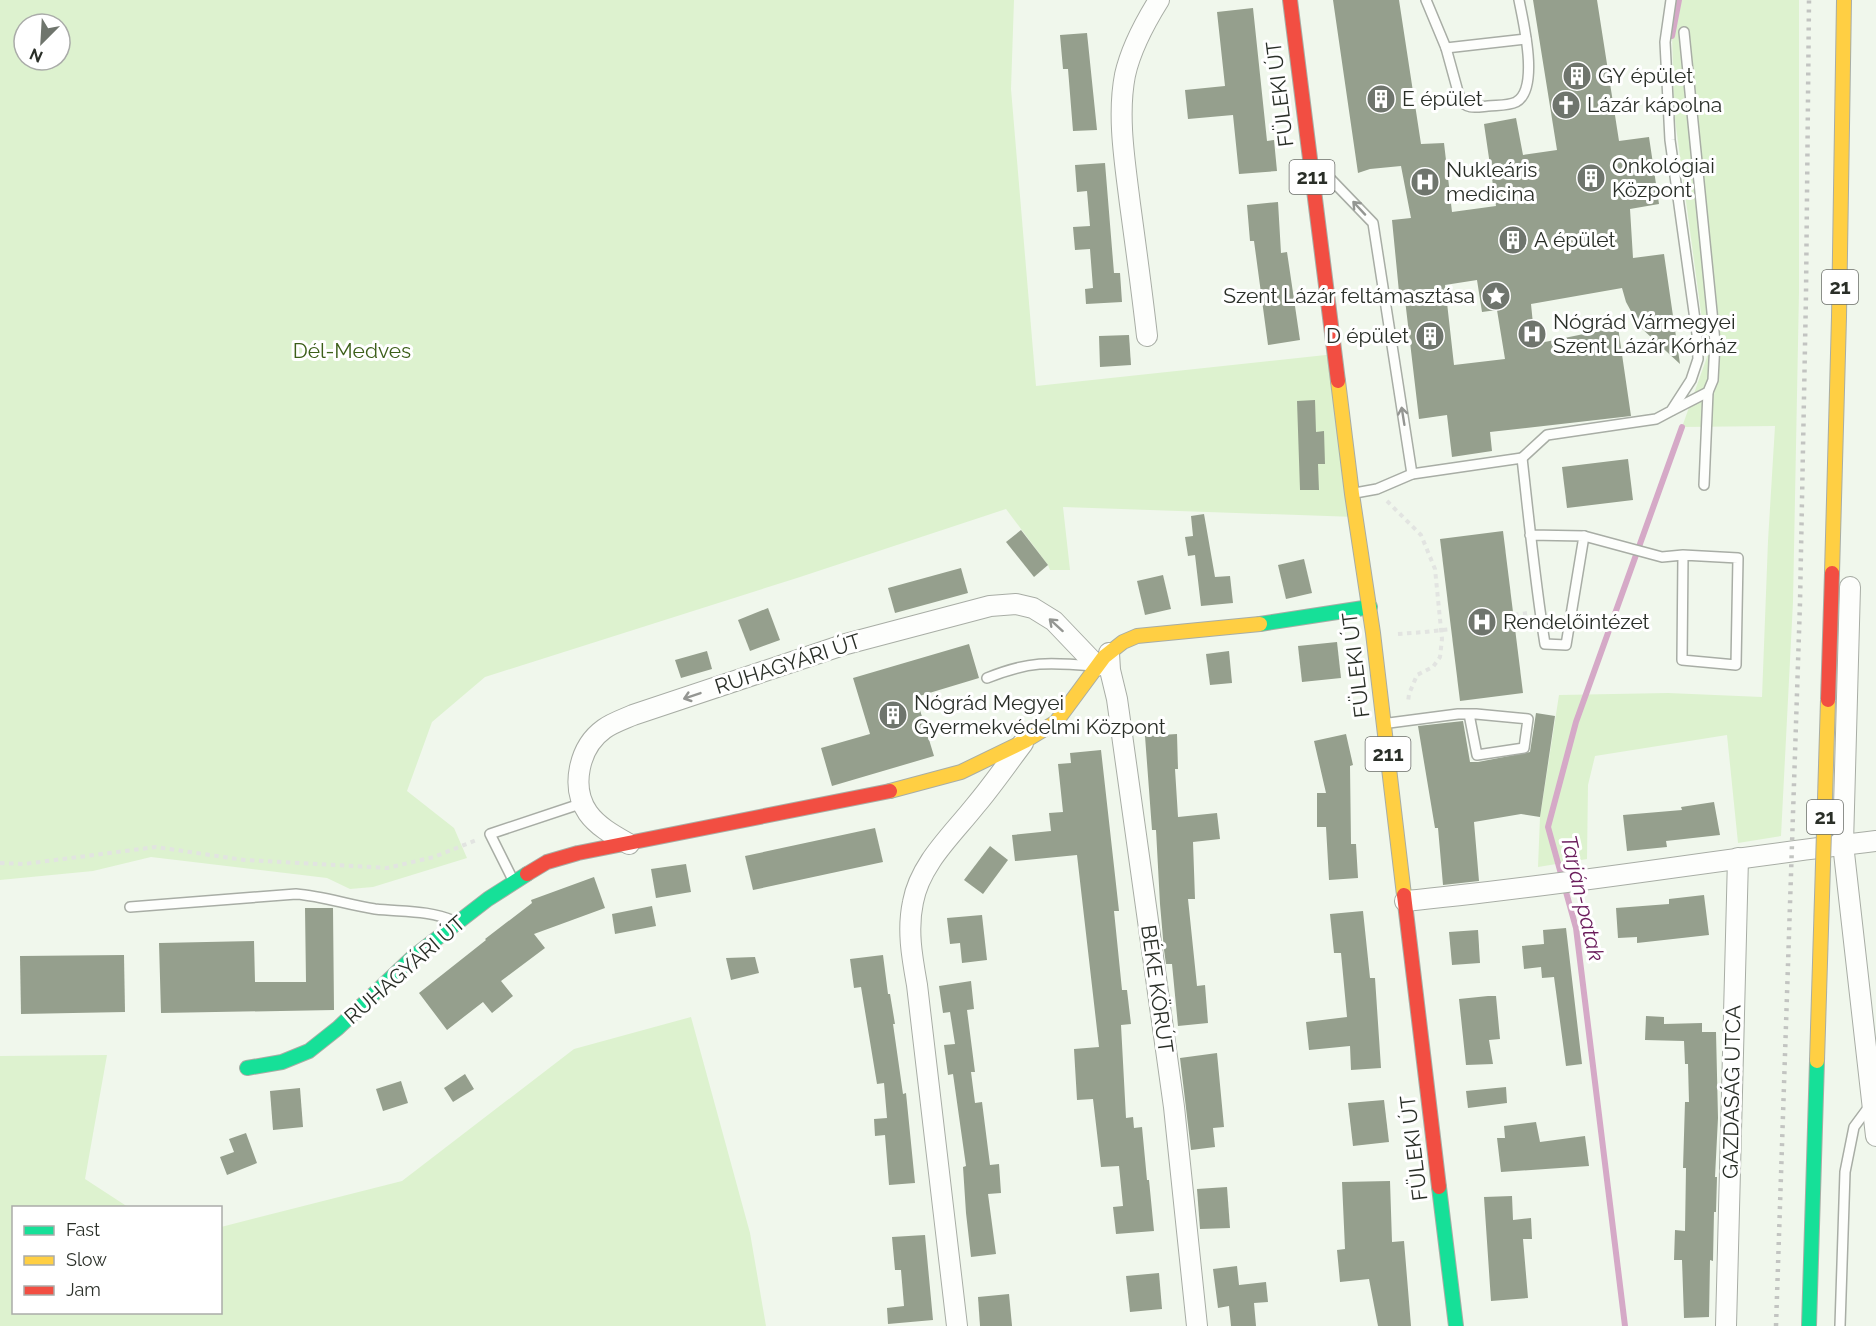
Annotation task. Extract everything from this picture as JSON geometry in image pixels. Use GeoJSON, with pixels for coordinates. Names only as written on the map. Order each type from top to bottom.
{"type":"FeatureCollection","features":[{"type":"Feature","properties":{"kind":"main road","name":"FÜLEKI ÚT"},"geometry":{"type":"LineString","coordinates":[[1290,0],[1352,494],[1370,607],[1456,1326]]}},
{"type":"Feature","properties":{"kind":"main road","name":"21"},"geometry":{"type":"LineString","coordinates":[[1809,1326],[1839,317],[1844,0]]}},
{"type":"Feature","properties":{"kind":"main road","name":"RUHAGYÁRI ÚT"},"geometry":{"type":"LineString","coordinates":[[247,1068],[282,1062],[309,1051],[346,1021],[414,957],[514,881],[547,862],[578,853],[930,782],[961,772],[1025,741],[1056,722],[1103,660],[1123,642],[1137,636],[1244,626],[1370,607]]}},
{"type":"Feature","properties":{"kind":"street"},"geometry":{"type":"LineString","coordinates":[[1147,336],[1126,168],[1122,106],[1125,76],[1132,52],[1143,25],[1159,0]]}},
{"type":"Feature","properties":{"kind":"street"},"geometry":{"type":"LineString","coordinates":[[1850,586],[1843,844],[1876,1136]]}},
{"type":"Feature","properties":{"kind":"street","name":"RUHAGYÁRI ÚT"},"geometry":{"type":"LineString","coordinates":[[629,844],[601,827],[588,813],[579,786],[581,763],[585,750],[603,730],[633,715],[846,644],[990,606],[1016,604],[1033,608],[1054,621],[1103,660]]}},
{"type":"Feature","properties":{"kind":"street","name":"BÉKE KÖRÚT"},"geometry":{"type":"LineString","coordinates":[[1103,660],[1110,670],[1117,699],[1174,1107],[1197,1326]]}},
{"type":"Feature","properties":{"kind":"street"},"geometry":{"type":"LineString","coordinates":[[957,1326],[917,985],[910,945],[910,916],[918,883],[933,856],[1025,741]]}},
{"type":"Feature","properties":{"kind":"street"},"geometry":{"type":"LineString","coordinates":[[1405,901],[1537,887],[1876,841]]}},
{"type":"Feature","properties":{"kind":"street","name":"GAZDASÁG UTCA"},"geometry":{"type":"LineString","coordinates":[[1726,1326],[1738,858]]}},
{"type":"Feature","properties":{"kind":"lane"},"geometry":{"type":"LineString","coordinates":[[1426,0],[1446,48],[1460,99],[1465,105],[1473,108],[1511,103],[1519,99],[1526,85],[1529,69],[1519,0]]}},
{"type":"Feature","properties":{"kind":"lane"},"geometry":{"type":"LineString","coordinates":[[1671,0],[1665,42],[1670,140],[1697,334],[1698,358],[1691,380],[1671,411]]}},
{"type":"Feature","properties":{"kind":"lane"},"geometry":{"type":"LineString","coordinates":[[1684,32],[1715,342],[1713,381],[1708,392],[1704,485]]}},
{"type":"Feature","properties":{"kind":"lane"},"geometry":{"type":"LineString","coordinates":[[1446,48],[1526,39]]}},
{"type":"Feature","properties":{"kind":"lane"},"geometry":{"type":"LineString","coordinates":[[1309,158],[1373,222],[1412,474]]}},
{"type":"Feature","properties":{"kind":"lane"},"geometry":{"type":"LineString","coordinates":[[1352,494],[1377,489],[1412,474],[1522,458],[1547,435],[1656,419],[1708,392]]}},
{"type":"Feature","properties":{"kind":"lane"},"geometry":{"type":"LineString","coordinates":[[1522,458],[1545,644],[1566,645],[1584,536]]}},
{"type":"Feature","properties":{"kind":"lane"},"geometry":{"type":"LineString","coordinates":[[1530,535],[1584,536],[1662,557],[1683,555],[1738,558],[1736,664],[1682,660],[1683,555]]}},
{"type":"Feature","properties":{"kind":"lane"},"geometry":{"type":"LineString","coordinates":[[987,678],[1036,663],[1103,660]]}},
{"type":"Feature","properties":{"kind":"lane"},"geometry":{"type":"LineString","coordinates":[[1384,723],[1469,714],[1528,718],[1524,748],[1477,754],[1469,714]]}},
{"type":"Feature","properties":{"kind":"lane"},"geometry":{"type":"LineString","coordinates":[[514,881],[490,834],[583,802]]}},
{"type":"Feature","properties":{"kind":"lane"},"geometry":{"type":"LineString","coordinates":[[130,907],[296,894],[327,898],[373,909],[437,914],[457,923]]}},
{"type":"Feature","properties":{"kind":"lane"},"geometry":{"type":"LineString","coordinates":[[1840,1326],[1845,1172],[1854,1127],[1872,1102]]}},
{"type":"Feature","properties":{"kind":"path"},"geometry":{"type":"LineString","coordinates":[[1397,634],[1451,629]]}},
{"type":"Feature","properties":{"kind":"path"},"geometry":{"type":"LineString","coordinates":[[0,863],[24,864],[156,847],[244,860],[387,868],[434,857],[490,834]]}},
{"type":"Feature","properties":{"kind":"green space","name":"Dél-Medves"},"geometry":{"type":"Polygon","coordinates":[[[0,0],[1014,0],[1011,89],[1036,386],[1335,354],[1356,517],[1063,507],[1070,570],[1050,570],[1006,509],[485,677],[432,722],[407,791],[454,828],[467,858],[373,887],[350,889],[327,878],[151,857],[93,871],[0,880],[0,0]]]}},
{"type":"Feature","properties":{"kind":"green space"},"geometry":{"type":"Polygon","coordinates":[[[1679,0],[1799,0],[1799,292],[1793,602],[1781,836],[1738,843],[1727,735],[1595,756],[1588,785],[1587,859],[1538,867],[1540,817],[1559,695],[1668,693],[1762,697],[1775,426],[1682,427],[1707,357],[1674,112],[1672,32],[1679,0]]]}},
{"type":"Feature","properties":{"kind":"green space"},"geometry":{"type":"Polygon","coordinates":[[[691,1017],[750,1233],[766,1326],[0,1326],[0,1056],[107,1055],[85,1179],[126,1206],[12,1206],[12,1314],[222,1314],[222,1227],[402,1181],[574,1049],[691,1017]]]}},
{"type":"Feature","properties":{"kind":"building"},"geometry":{"type":"Polygon","coordinates":[[[1333,0],[1399,0],[1421,144],[1444,143],[1452,212],[1496,206],[1484,124],[1516,118],[1523,155],[1557,150],[1533,0],[1597,0],[1619,141],[1649,137],[1659,204],[1630,209],[1633,258],[1664,254],[1680,364],[1639,326],[1626,302],[1622,288],[1531,304],[1535,344],[1618,327],[1631,416],[1490,432],[1492,451],[1452,457],[1447,415],[1419,419],[1404,291],[1399,292],[1392,220],[1411,218],[1401,166],[1370,169],[1358,173],[1333,0]],[[1477,280],[1445,285],[1454,365],[1505,359],[1497,310],[1482,312],[1477,280]]]}},
{"type":"Feature","properties":{"kind":"building"},"geometry":{"type":"Polygon","coordinates":[[[1253,8],[1267,141],[1274,140],[1277,171],[1239,174],[1233,115],[1188,119],[1185,90],[1225,86],[1217,12],[1253,8]]]}},
{"type":"Feature","properties":{"kind":"building"},"geometry":{"type":"Polygon","coordinates":[[[1087,33],[1097,130],[1073,131],[1068,69],[1063,69],[1060,35],[1087,33]]]}},
{"type":"Feature","properties":{"kind":"building"},"geometry":{"type":"Polygon","coordinates":[[[1105,163],[1114,273],[1120,273],[1122,302],[1086,304],[1085,289],[1093,288],[1090,249],[1075,250],[1073,227],[1090,226],[1087,191],[1077,192],[1075,165],[1105,163]]]}},
{"type":"Feature","properties":{"kind":"building"},"geometry":{"type":"Polygon","coordinates":[[[1278,202],[1281,253],[1287,252],[1300,340],[1268,345],[1254,241],[1250,241],[1247,205],[1278,202]]]}},
{"type":"Feature","properties":{"kind":"building"},"geometry":{"type":"Polygon","coordinates":[[[1129,335],[1131,365],[1100,367],[1099,336],[1129,335]]]}},
{"type":"Feature","properties":{"kind":"building"},"geometry":{"type":"Polygon","coordinates":[[[1315,400],[1316,432],[1324,431],[1325,464],[1318,464],[1319,490],[1300,490],[1297,401],[1315,400]]]}},
{"type":"Feature","properties":{"kind":"building"},"geometry":{"type":"Polygon","coordinates":[[[1628,459],[1633,500],[1567,508],[1562,467],[1628,459]]]}},
{"type":"Feature","properties":{"kind":"building"},"geometry":{"type":"Polygon","coordinates":[[[1204,514],[1215,577],[1230,576],[1233,603],[1201,606],[1195,555],[1188,556],[1185,537],[1193,536],[1191,516],[1204,514]]]}},
{"type":"Feature","properties":{"kind":"building"},"geometry":{"type":"Polygon","coordinates":[[[1021,530],[1048,565],[1034,577],[1006,542],[1021,530]]]}},
{"type":"Feature","properties":{"kind":"building","name":"Rendelőintézet"},"geometry":{"type":"Polygon","coordinates":[[[1503,531],[1523,693],[1460,701],[1440,539],[1503,531]]]}},
{"type":"Feature","properties":{"kind":"building"},"geometry":{"type":"Polygon","coordinates":[[[1304,559],[1312,593],[1286,599],[1278,565],[1304,559]]]}},
{"type":"Feature","properties":{"kind":"building"},"geometry":{"type":"Polygon","coordinates":[[[961,568],[968,593],[895,613],[888,588],[961,568]]]}},
{"type":"Feature","properties":{"kind":"building"},"geometry":{"type":"Polygon","coordinates":[[[1163,575],[1171,609],[1145,615],[1137,581],[1163,575]]]}},
{"type":"Feature","properties":{"kind":"building"},"geometry":{"type":"Polygon","coordinates":[[[768,608],[780,640],[750,651],[738,620],[768,608]]]}},
{"type":"Feature","properties":{"kind":"building"},"geometry":{"type":"Polygon","coordinates":[[[1337,642],[1341,678],[1302,682],[1298,646],[1337,642]]]}},
{"type":"Feature","properties":{"kind":"building","name":"Nógrád Megyei Gyermekvédelmi Központ"},"geometry":{"type":"Polygon","coordinates":[[[969,644],[979,678],[916,697],[934,756],[832,786],[821,748],[870,734],[853,678],[969,644]]]}},
{"type":"Feature","properties":{"kind":"building"},"geometry":{"type":"Polygon","coordinates":[[[707,651],[712,669],[681,678],[675,660],[707,651]]]}},
{"type":"Feature","properties":{"kind":"building"},"geometry":{"type":"Polygon","coordinates":[[[1229,651],[1232,683],[1210,685],[1206,654],[1229,651]]]}},
{"type":"Feature","properties":{"kind":"building"},"geometry":{"type":"Polygon","coordinates":[[[1536,713],[1555,716],[1540,817],[1521,814],[1474,822],[1479,881],[1443,885],[1438,828],[1435,828],[1418,726],[1463,721],[1470,762],[1478,762],[1530,752],[1536,713]]]}},
{"type":"Feature","properties":{"kind":"building"},"geometry":{"type":"Polygon","coordinates":[[[1177,734],[1178,769],[1175,769],[1178,817],[1217,813],[1220,839],[1193,842],[1195,899],[1188,899],[1197,986],[1205,985],[1208,1023],[1178,1026],[1172,964],[1166,964],[1164,950],[1156,830],[1152,830],[1145,736],[1177,734]]]}},
{"type":"Feature","properties":{"kind":"building"},"geometry":{"type":"Polygon","coordinates":[[[1346,734],[1353,765],[1350,766],[1351,844],[1356,844],[1358,878],[1329,880],[1326,827],[1317,827],[1317,793],[1326,793],[1314,741],[1346,734]]]}},
{"type":"Feature","properties":{"kind":"building"},"geometry":{"type":"Polygon","coordinates":[[[1101,750],[1119,911],[1114,911],[1122,990],[1127,990],[1131,1024],[1121,1025],[1126,1118],[1133,1117],[1134,1128],[1142,1127],[1154,1231],[1116,1234],[1113,1207],[1123,1206],[1119,1166],[1101,1167],[1093,1099],[1077,1100],[1074,1049],[1099,1047],[1077,855],[1015,861],[1012,835],[1051,831],[1049,813],[1063,812],[1058,764],[1071,763],[1070,753],[1101,750]]]}},
{"type":"Feature","properties":{"kind":"building"},"geometry":{"type":"Polygon","coordinates":[[[1714,802],[1720,835],[1666,841],[1667,847],[1627,851],[1623,815],[1682,810],[1681,807],[1714,802]]]}},
{"type":"Feature","properties":{"kind":"building"},"geometry":{"type":"Polygon","coordinates":[[[875,828],[883,862],[753,890],[745,856],[875,828]]]}},
{"type":"Feature","properties":{"kind":"building"},"geometry":{"type":"Polygon","coordinates":[[[990,846],[1008,860],[983,894],[964,880],[990,846]]]}},
{"type":"Feature","properties":{"kind":"building"},"geometry":{"type":"Polygon","coordinates":[[[686,864],[691,892],[656,898],[651,869],[686,864]]]}},
{"type":"Feature","properties":{"kind":"building"},"geometry":{"type":"Polygon","coordinates":[[[594,877],[605,908],[534,934],[545,948],[501,981],[513,996],[492,1013],[483,1002],[447,1030],[419,993],[532,903],[531,900],[594,877]]]}},
{"type":"Feature","properties":{"kind":"building"},"geometry":{"type":"Polygon","coordinates":[[[1704,895],[1709,935],[1637,943],[1637,937],[1618,938],[1616,908],[1669,904],[1669,899],[1704,895]]]}},
{"type":"Feature","properties":{"kind":"building"},"geometry":{"type":"Polygon","coordinates":[[[652,906],[656,926],[615,934],[612,914],[652,906]]]}},
{"type":"Feature","properties":{"kind":"building"},"geometry":{"type":"Polygon","coordinates":[[[305,908],[333,908],[334,1010],[161,1013],[159,943],[254,941],[255,982],[306,982],[305,908]]]}},
{"type":"Feature","properties":{"kind":"building"},"geometry":{"type":"Polygon","coordinates":[[[1363,911],[1370,978],[1375,978],[1381,1068],[1351,1070],[1350,1046],[1309,1050],[1306,1022],[1347,1017],[1341,953],[1334,953],[1330,914],[1363,911]]]}},
{"type":"Feature","properties":{"kind":"building"},"geometry":{"type":"Polygon","coordinates":[[[982,915],[987,960],[962,963],[960,943],[950,944],[947,918],[982,915]]]}},
{"type":"Feature","properties":{"kind":"building"},"geometry":{"type":"Polygon","coordinates":[[[1566,928],[1582,1064],[1566,1066],[1554,977],[1542,978],[1541,967],[1524,969],[1522,946],[1544,944],[1543,930],[1566,928]]]}},
{"type":"Feature","properties":{"kind":"building"},"geometry":{"type":"Polygon","coordinates":[[[1478,930],[1480,963],[1452,965],[1449,932],[1478,930]]]}},
{"type":"Feature","properties":{"kind":"building"},"geometry":{"type":"Polygon","coordinates":[[[124,955],[125,1012],[21,1014],[20,956],[124,955]]]}},
{"type":"Feature","properties":{"kind":"building"},"geometry":{"type":"Polygon","coordinates":[[[883,955],[895,1024],[893,1024],[903,1094],[906,1093],[915,1183],[889,1185],[885,1135],[875,1136],[874,1119],[887,1118],[884,1083],[877,1084],[861,987],[854,988],[850,959],[883,955]]]}},
{"type":"Feature","properties":{"kind":"building"},"geometry":{"type":"Polygon","coordinates":[[[755,957],[759,973],[731,980],[726,958],[755,957]]]}},
{"type":"Feature","properties":{"kind":"building"},"geometry":{"type":"Polygon","coordinates":[[[971,981],[974,1009],[967,1010],[975,1072],[971,1072],[975,1103],[982,1102],[990,1165],[999,1164],[1001,1193],[988,1194],[996,1254],[971,1257],[963,1167],[966,1166],[953,1074],[948,1075],[944,1045],[955,1044],[950,1012],[943,1013],[939,986],[971,981]]]}},
{"type":"Feature","properties":{"kind":"building"},"geometry":{"type":"Polygon","coordinates":[[[1496,996],[1500,1039],[1489,1040],[1493,1064],[1466,1065],[1459,999],[1496,996]]]}},
{"type":"Feature","properties":{"kind":"building"},"geometry":{"type":"Polygon","coordinates":[[[1646,1016],[1664,1017],[1664,1024],[1702,1023],[1702,1032],[1716,1032],[1718,1118],[1715,1177],[1717,1177],[1713,1261],[1710,1260],[1709,1317],[1684,1318],[1682,1260],[1674,1260],[1675,1230],[1685,1231],[1686,1168],[1683,1168],[1685,1102],[1689,1102],[1688,1064],[1685,1064],[1684,1041],[1645,1040],[1646,1016]]]}},
{"type":"Feature","properties":{"kind":"building"},"geometry":{"type":"Polygon","coordinates":[[[1217,1053],[1224,1127],[1213,1128],[1215,1147],[1191,1150],[1180,1058],[1217,1053]]]}},
{"type":"Feature","properties":{"kind":"building"},"geometry":{"type":"Polygon","coordinates":[[[465,1074],[474,1089],[453,1102],[444,1088],[465,1074]]]}},
{"type":"Feature","properties":{"kind":"building"},"geometry":{"type":"Polygon","coordinates":[[[401,1081],[408,1103],[383,1111],[376,1089],[401,1081]]]}},
{"type":"Feature","properties":{"kind":"building"},"geometry":{"type":"Polygon","coordinates":[[[1506,1087],[1507,1103],[1468,1108],[1466,1091],[1506,1087]]]}},
{"type":"Feature","properties":{"kind":"building"},"geometry":{"type":"Polygon","coordinates":[[[300,1088],[303,1127],[273,1130],[270,1091],[300,1088]]]}},
{"type":"Feature","properties":{"kind":"building"},"geometry":{"type":"Polygon","coordinates":[[[1384,1100],[1389,1142],[1353,1146],[1348,1103],[1384,1100]]]}},
{"type":"Feature","properties":{"kind":"building"},"geometry":{"type":"Polygon","coordinates":[[[1536,1122],[1540,1142],[1585,1136],[1589,1166],[1501,1172],[1497,1138],[1505,1138],[1504,1126],[1536,1122]]]}},
{"type":"Feature","properties":{"kind":"building"},"geometry":{"type":"Polygon","coordinates":[[[246,1133],[257,1163],[227,1175],[220,1157],[234,1152],[229,1139],[246,1133]]]}},
{"type":"Feature","properties":{"kind":"building"},"geometry":{"type":"Polygon","coordinates":[[[1390,1181],[1392,1242],[1404,1241],[1411,1326],[1378,1326],[1369,1279],[1340,1282],[1337,1250],[1345,1249],[1342,1182],[1390,1181]]]}},
{"type":"Feature","properties":{"kind":"building"},"geometry":{"type":"Polygon","coordinates":[[[1227,1187],[1230,1228],[1200,1229],[1197,1189],[1227,1187]]]}},
{"type":"Feature","properties":{"kind":"building"},"geometry":{"type":"Polygon","coordinates":[[[1512,1196],[1513,1220],[1531,1218],[1532,1239],[1523,1239],[1528,1298],[1491,1301],[1484,1197],[1512,1196]]]}},
{"type":"Feature","properties":{"kind":"building"},"geometry":{"type":"Polygon","coordinates":[[[925,1235],[933,1320],[888,1324],[887,1308],[904,1306],[901,1270],[895,1270],[892,1237],[925,1235]]]}},
{"type":"Feature","properties":{"kind":"building"},"geometry":{"type":"Polygon","coordinates":[[[1237,1266],[1239,1285],[1266,1282],[1268,1302],[1254,1303],[1256,1326],[1231,1326],[1229,1306],[1218,1308],[1213,1269],[1237,1266]]]}},
{"type":"Feature","properties":{"kind":"building"},"geometry":{"type":"Polygon","coordinates":[[[1159,1273],[1162,1309],[1130,1312],[1126,1276],[1159,1273]]]}},
{"type":"Feature","properties":{"kind":"building"},"geometry":{"type":"Polygon","coordinates":[[[1009,1294],[1012,1326],[980,1326],[978,1297],[1009,1294]]]}},
{"type":"Feature","properties":{"kind":"waterway","name":"Tarján-patak"},"geometry":{"type":"LineString","coordinates":[[1672,36],[1679,0]]}},
{"type":"Feature","properties":{"kind":"waterway","name":"Tarján-patak"},"geometry":{"type":"LineString","coordinates":[[1625,1326],[1576,928],[1548,827],[1576,722],[1682,427]]}},
{"type":"Feature","properties":{"kind":"railway"},"geometry":{"type":"LineString","coordinates":[[1776,1326],[1800,603],[1809,0]]}},
{"type":"Feature","properties":{"kind":"traffic: fast"},"geometry":{"type":"LineString","coordinates":[[1260,624],[1370,607]]}},
{"type":"Feature","properties":{"kind":"traffic: fast"},"geometry":{"type":"LineString","coordinates":[[247,1068],[282,1062],[309,1051],[338,1028],[413,957],[488,899],[527,874]]}},
{"type":"Feature","properties":{"kind":"traffic: fast"},"geometry":{"type":"LineString","coordinates":[[1809,1326],[1817,1061]]}},
{"type":"Feature","properties":{"kind":"traffic: fast"},"geometry":{"type":"LineString","coordinates":[[1439,1187],[1456,1326]]}},
{"type":"Feature","properties":{"kind":"traffic: slow"},"geometry":{"type":"LineString","coordinates":[[1832,573],[1844,0]]}},
{"type":"Feature","properties":{"kind":"traffic: slow"},"geometry":{"type":"LineString","coordinates":[[1338,381],[1373,633],[1404,895]]}},
{"type":"Feature","properties":{"kind":"traffic: slow"},"geometry":{"type":"LineString","coordinates":[[890,791],[961,772],[1025,741],[1056,722],[1104,657],[1123,642],[1137,636],[1260,624]]}},
{"type":"Feature","properties":{"kind":"traffic: slow"},"geometry":{"type":"LineString","coordinates":[[1817,1061],[1828,700]]}},
{"type":"Feature","properties":{"kind":"traffic: jam"},"geometry":{"type":"LineString","coordinates":[[1290,0],[1338,381]]}},
{"type":"Feature","properties":{"kind":"traffic: jam"},"geometry":{"type":"LineString","coordinates":[[1828,700],[1832,573]]}},
{"type":"Feature","properties":{"kind":"traffic: jam"},"geometry":{"type":"LineString","coordinates":[[527,874],[547,862],[578,853],[890,791]]}},
{"type":"Feature","properties":{"kind":"traffic: jam"},"geometry":{"type":"LineString","coordinates":[[1404,895],[1439,1187]]}},
{"type":"Feature","properties":{"kind":"place","name":"GY épület"},"geometry":{"type":"Point","coordinates":[1577,76]}},
{"type":"Feature","properties":{"kind":"place","name":"E épület"},"geometry":{"type":"Point","coordinates":[1381,99]}},
{"type":"Feature","properties":{"kind":"place","name":"Lázár kápolna"},"geometry":{"type":"Point","coordinates":[1566,105]}},
{"type":"Feature","properties":{"kind":"place","name":"Onkológiai Központ"},"geometry":{"type":"Point","coordinates":[1591,178]}},
{"type":"Feature","properties":{"kind":"place","name":"Nukleáris medicina"},"geometry":{"type":"Point","coordinates":[1425,182]}},
{"type":"Feature","properties":{"kind":"place","name":"A épület"},"geometry":{"type":"Point","coordinates":[1513,240]}},
{"type":"Feature","properties":{"kind":"place","name":"Szent Lázár feltámasztása"},"geometry":{"type":"Point","coordinates":[1496,296]}},
{"type":"Feature","properties":{"kind":"place","name":"Nógrád Vármegyei Szent Lázár Kórház"},"geometry":{"type":"Point","coordinates":[1532,334]}},
{"type":"Feature","properties":{"kind":"place","name":"D épület"},"geometry":{"type":"Point","coordinates":[1430,336]}},
{"type":"Feature","properties":{"kind":"place","name":"Rendelőintézet"},"geometry":{"type":"Point","coordinates":[1482,622]}},
{"type":"Feature","properties":{"kind":"place","name":"Nógrád Megyei Gyermekvédelmi Központ"},"geometry":{"type":"Point","coordinates":[893,715]}}]}
